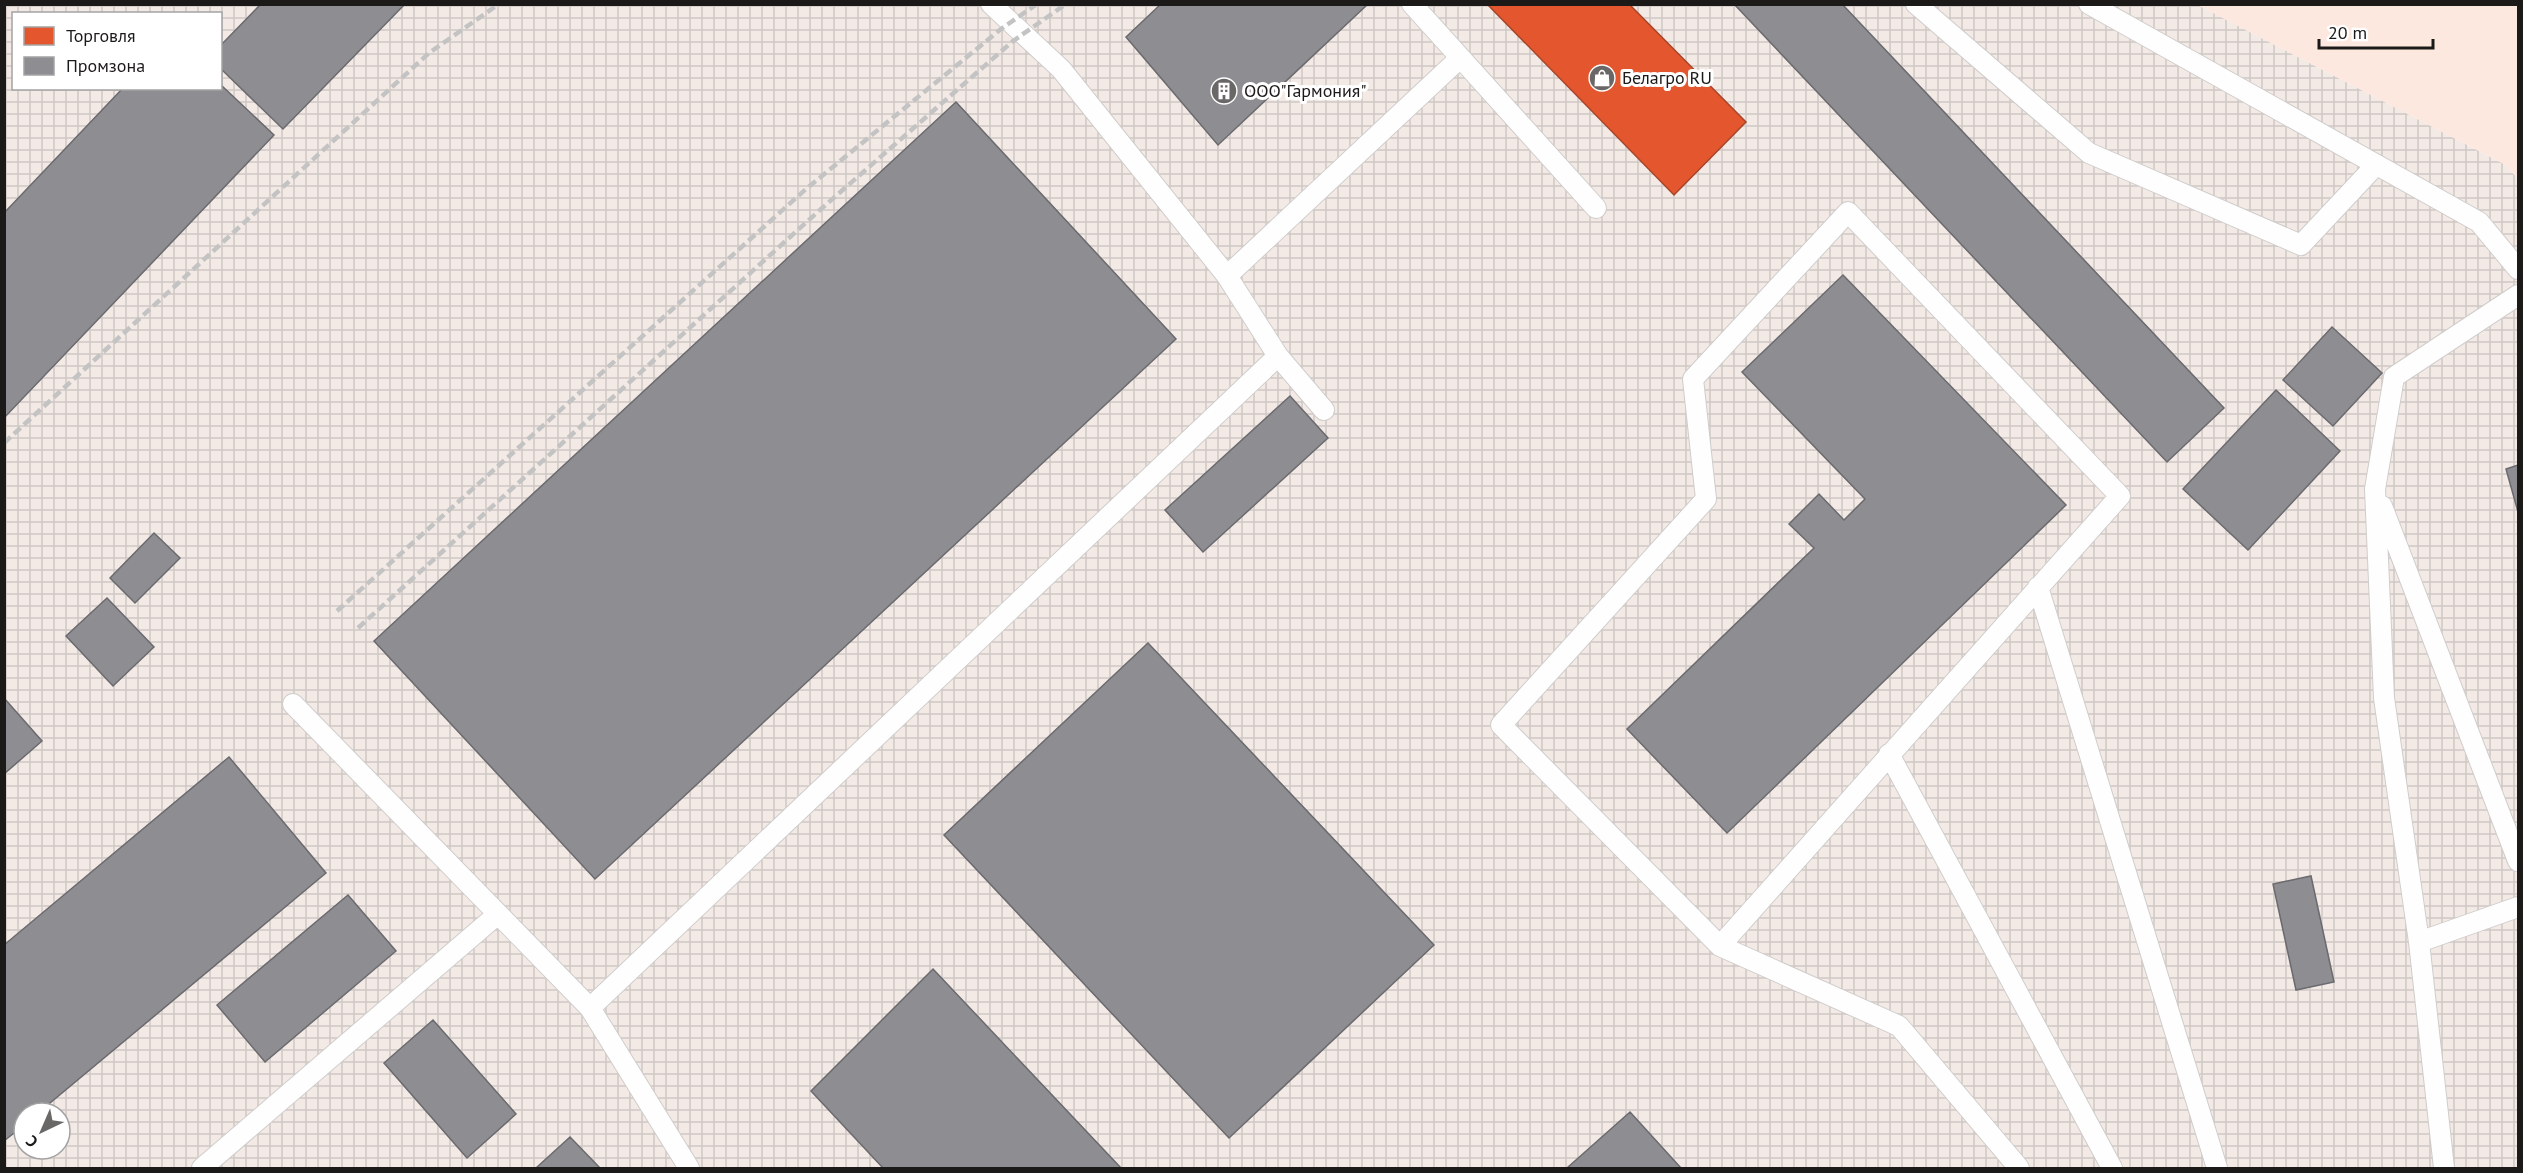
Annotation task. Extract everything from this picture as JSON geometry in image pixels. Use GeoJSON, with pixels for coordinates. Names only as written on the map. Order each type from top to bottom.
{"type":"FeatureCollection","features":[{"type":"Feature","properties":{"kind":"lane"},"geometry":{"type":"LineString","coordinates":[[991,4],[1061,69],[1227,276],[1278,356],[1324,410]]}},
{"type":"Feature","properties":{"kind":"lane"},"geometry":{"type":"LineString","coordinates":[[1412,4],[1596,208]]}},
{"type":"Feature","properties":{"kind":"lane"},"geometry":{"type":"LineString","coordinates":[[1916,4],[2089,153],[2301,245],[2376,165]]}},
{"type":"Feature","properties":{"kind":"lane"},"geometry":{"type":"LineString","coordinates":[[2089,4],[2479,222],[2518,269]]}},
{"type":"Feature","properties":{"kind":"lane"},"geometry":{"type":"LineString","coordinates":[[1227,276],[1460,58]]}},
{"type":"Feature","properties":{"kind":"lane"},"geometry":{"type":"LineString","coordinates":[[1720,946],[2120,496],[1848,212],[1692,379],[1706,499],[1501,725],[1720,946],[1899,1026],[2019,1168]]}},
{"type":"Feature","properties":{"kind":"lane"},"geometry":{"type":"LineString","coordinates":[[2444,1168],[2420,942],[2384,698],[2375,489],[2394,376],[2518,295]]}},
{"type":"Feature","properties":{"kind":"lane"},"geometry":{"type":"LineString","coordinates":[[590,1008],[1278,356]]}},
{"type":"Feature","properties":{"kind":"lane"},"geometry":{"type":"LineString","coordinates":[[2375,489],[2518,861]]}},
{"type":"Feature","properties":{"kind":"lane"},"geometry":{"type":"LineString","coordinates":[[2038,587],[2217,1168]]}},
{"type":"Feature","properties":{"kind":"lane"},"geometry":{"type":"LineString","coordinates":[[293,704],[590,1008],[689,1168]]}},
{"type":"Feature","properties":{"kind":"lane"},"geometry":{"type":"LineString","coordinates":[[1889,754],[2112,1168]]}},
{"type":"Feature","properties":{"kind":"lane"},"geometry":{"type":"LineString","coordinates":[[2420,942],[2518,907]]}},
{"type":"Feature","properties":{"kind":"lane"},"geometry":{"type":"LineString","coordinates":[[202,1168],[498,914]]}},
{"type":"Feature","properties":{"kind":"shaded area"},"geometry":{"type":"Polygon","coordinates":[[[5,5],[2198,5],[2506,165],[2518,179],[2518,1168],[5,1168],[5,5]]]}},
{"type":"Feature","properties":{"kind":"shaded area"},"geometry":{"type":"Polygon","coordinates":[[[2198,5],[2518,5],[2518,179],[2506,165],[2198,5]]]}},
{"type":"Feature","properties":{"kind":"building: Торговля"},"geometry":{"type":"Polygon","coordinates":[[[1487,4],[1629,4],[1746,122],[1674,195],[1487,4]]]}},
{"type":"Feature","properties":{"kind":"building: Промзона"},"geometry":{"type":"Polygon","coordinates":[[[261,4],[405,4],[283,129],[222,70],[222,44],[261,4]]]}},
{"type":"Feature","properties":{"kind":"building: Промзона","name":"ООО\"Гармония\""},"geometry":{"type":"Polygon","coordinates":[[[1161,4],[1368,4],[1218,145],[1126,37],[1161,4]]]}},
{"type":"Feature","properties":{"kind":"building: Промзона"},"geometry":{"type":"Polygon","coordinates":[[[1734,4],[1842,4],[2224,408],[2167,462],[1734,4]]]}},
{"type":"Feature","properties":{"kind":"building: Промзона"},"geometry":{"type":"Polygon","coordinates":[[[222,86],[274,135],[4,418],[4,213],[121,90],[222,90],[222,86]]]}},
{"type":"Feature","properties":{"kind":"building: Промзона"},"geometry":{"type":"Polygon","coordinates":[[[956,102],[1176,339],[595,879],[374,641],[956,102]]]}},
{"type":"Feature","properties":{"kind":"building: Промзона"},"geometry":{"type":"Polygon","coordinates":[[[1843,275],[2066,505],[1727,833],[1627,729],[1814,548],[1789,524],[1819,494],[1844,520],[1865,499],[1742,372],[1843,275]]]}},
{"type":"Feature","properties":{"kind":"building: Промзона"},"geometry":{"type":"Polygon","coordinates":[[[2332,327],[2382,373],[2333,426],[2283,380],[2332,327]]]}},
{"type":"Feature","properties":{"kind":"building: Промзона"},"geometry":{"type":"Polygon","coordinates":[[[2276,390],[2340,451],[2248,550],[2183,489],[2276,390]]]}},
{"type":"Feature","properties":{"kind":"building: Промзона"},"geometry":{"type":"Polygon","coordinates":[[[1290,396],[1328,438],[1203,552],[1165,510],[1290,396]]]}},
{"type":"Feature","properties":{"kind":"building: Промзона"},"geometry":{"type":"Polygon","coordinates":[[[2518,465],[2518,512],[2506,469],[2518,465]]]}},
{"type":"Feature","properties":{"kind":"building: Промзона"},"geometry":{"type":"Polygon","coordinates":[[[154,533],[180,558],[135,603],[110,578],[154,533]]]}},
{"type":"Feature","properties":{"kind":"building: Промзона"},"geometry":{"type":"Polygon","coordinates":[[[107,598],[154,647],[113,686],[66,636],[107,598]]]}},
{"type":"Feature","properties":{"kind":"building: Промзона"},"geometry":{"type":"Polygon","coordinates":[[[1148,643],[1434,945],[1229,1138],[944,835],[1148,643]]]}},
{"type":"Feature","properties":{"kind":"building: Промзона"},"geometry":{"type":"Polygon","coordinates":[[[4,698],[42,741],[4,774],[4,698]]]}},
{"type":"Feature","properties":{"kind":"building: Промзона"},"geometry":{"type":"Polygon","coordinates":[[[229,757],[326,873],[52,1101],[12,1101],[12,1135],[4,1141],[4,945],[229,757]]]}},
{"type":"Feature","properties":{"kind":"building: Промзона"},"geometry":{"type":"Polygon","coordinates":[[[2311,876],[2334,982],[2296,990],[2273,884],[2311,876]]]}},
{"type":"Feature","properties":{"kind":"building: Промзона"},"geometry":{"type":"Polygon","coordinates":[[[348,895],[396,951],[265,1062],[217,1005],[348,895]]]}},
{"type":"Feature","properties":{"kind":"building: Промзона"},"geometry":{"type":"Polygon","coordinates":[[[933,969],[1121,1168],[883,1168],[811,1091],[933,969]]]}},
{"type":"Feature","properties":{"kind":"building: Промзона"},"geometry":{"type":"Polygon","coordinates":[[[433,1020],[516,1114],[467,1158],[384,1063],[433,1020]]]}},
{"type":"Feature","properties":{"kind":"building: Промзона"},"geometry":{"type":"Polygon","coordinates":[[[1630,1112],[1681,1168],[1567,1168],[1630,1112]]]}},
{"type":"Feature","properties":{"kind":"building: Промзона"},"geometry":{"type":"Polygon","coordinates":[[[570,1137],[600,1168],[536,1168],[570,1137]]]}},
{"type":"Feature","properties":{"kind":"railway"},"geometry":{"type":"LineString","coordinates":[[4,443],[429,53],[499,4]]}},
{"type":"Feature","properties":{"kind":"railway"},"geometry":{"type":"LineString","coordinates":[[337,611],[806,189],[1001,29],[1037,4]]}},
{"type":"Feature","properties":{"kind":"railway"},"geometry":{"type":"LineString","coordinates":[[358,628],[821,209],[1013,41],[1066,4]]}},
{"type":"Feature","properties":{"kind":"place","name":"Белагро RU"},"geometry":{"type":"Point","coordinates":[1602,78]}},
{"type":"Feature","properties":{"kind":"place","name":"ООО\"Гармония\""},"geometry":{"type":"Point","coordinates":[1224,91]}}]}
